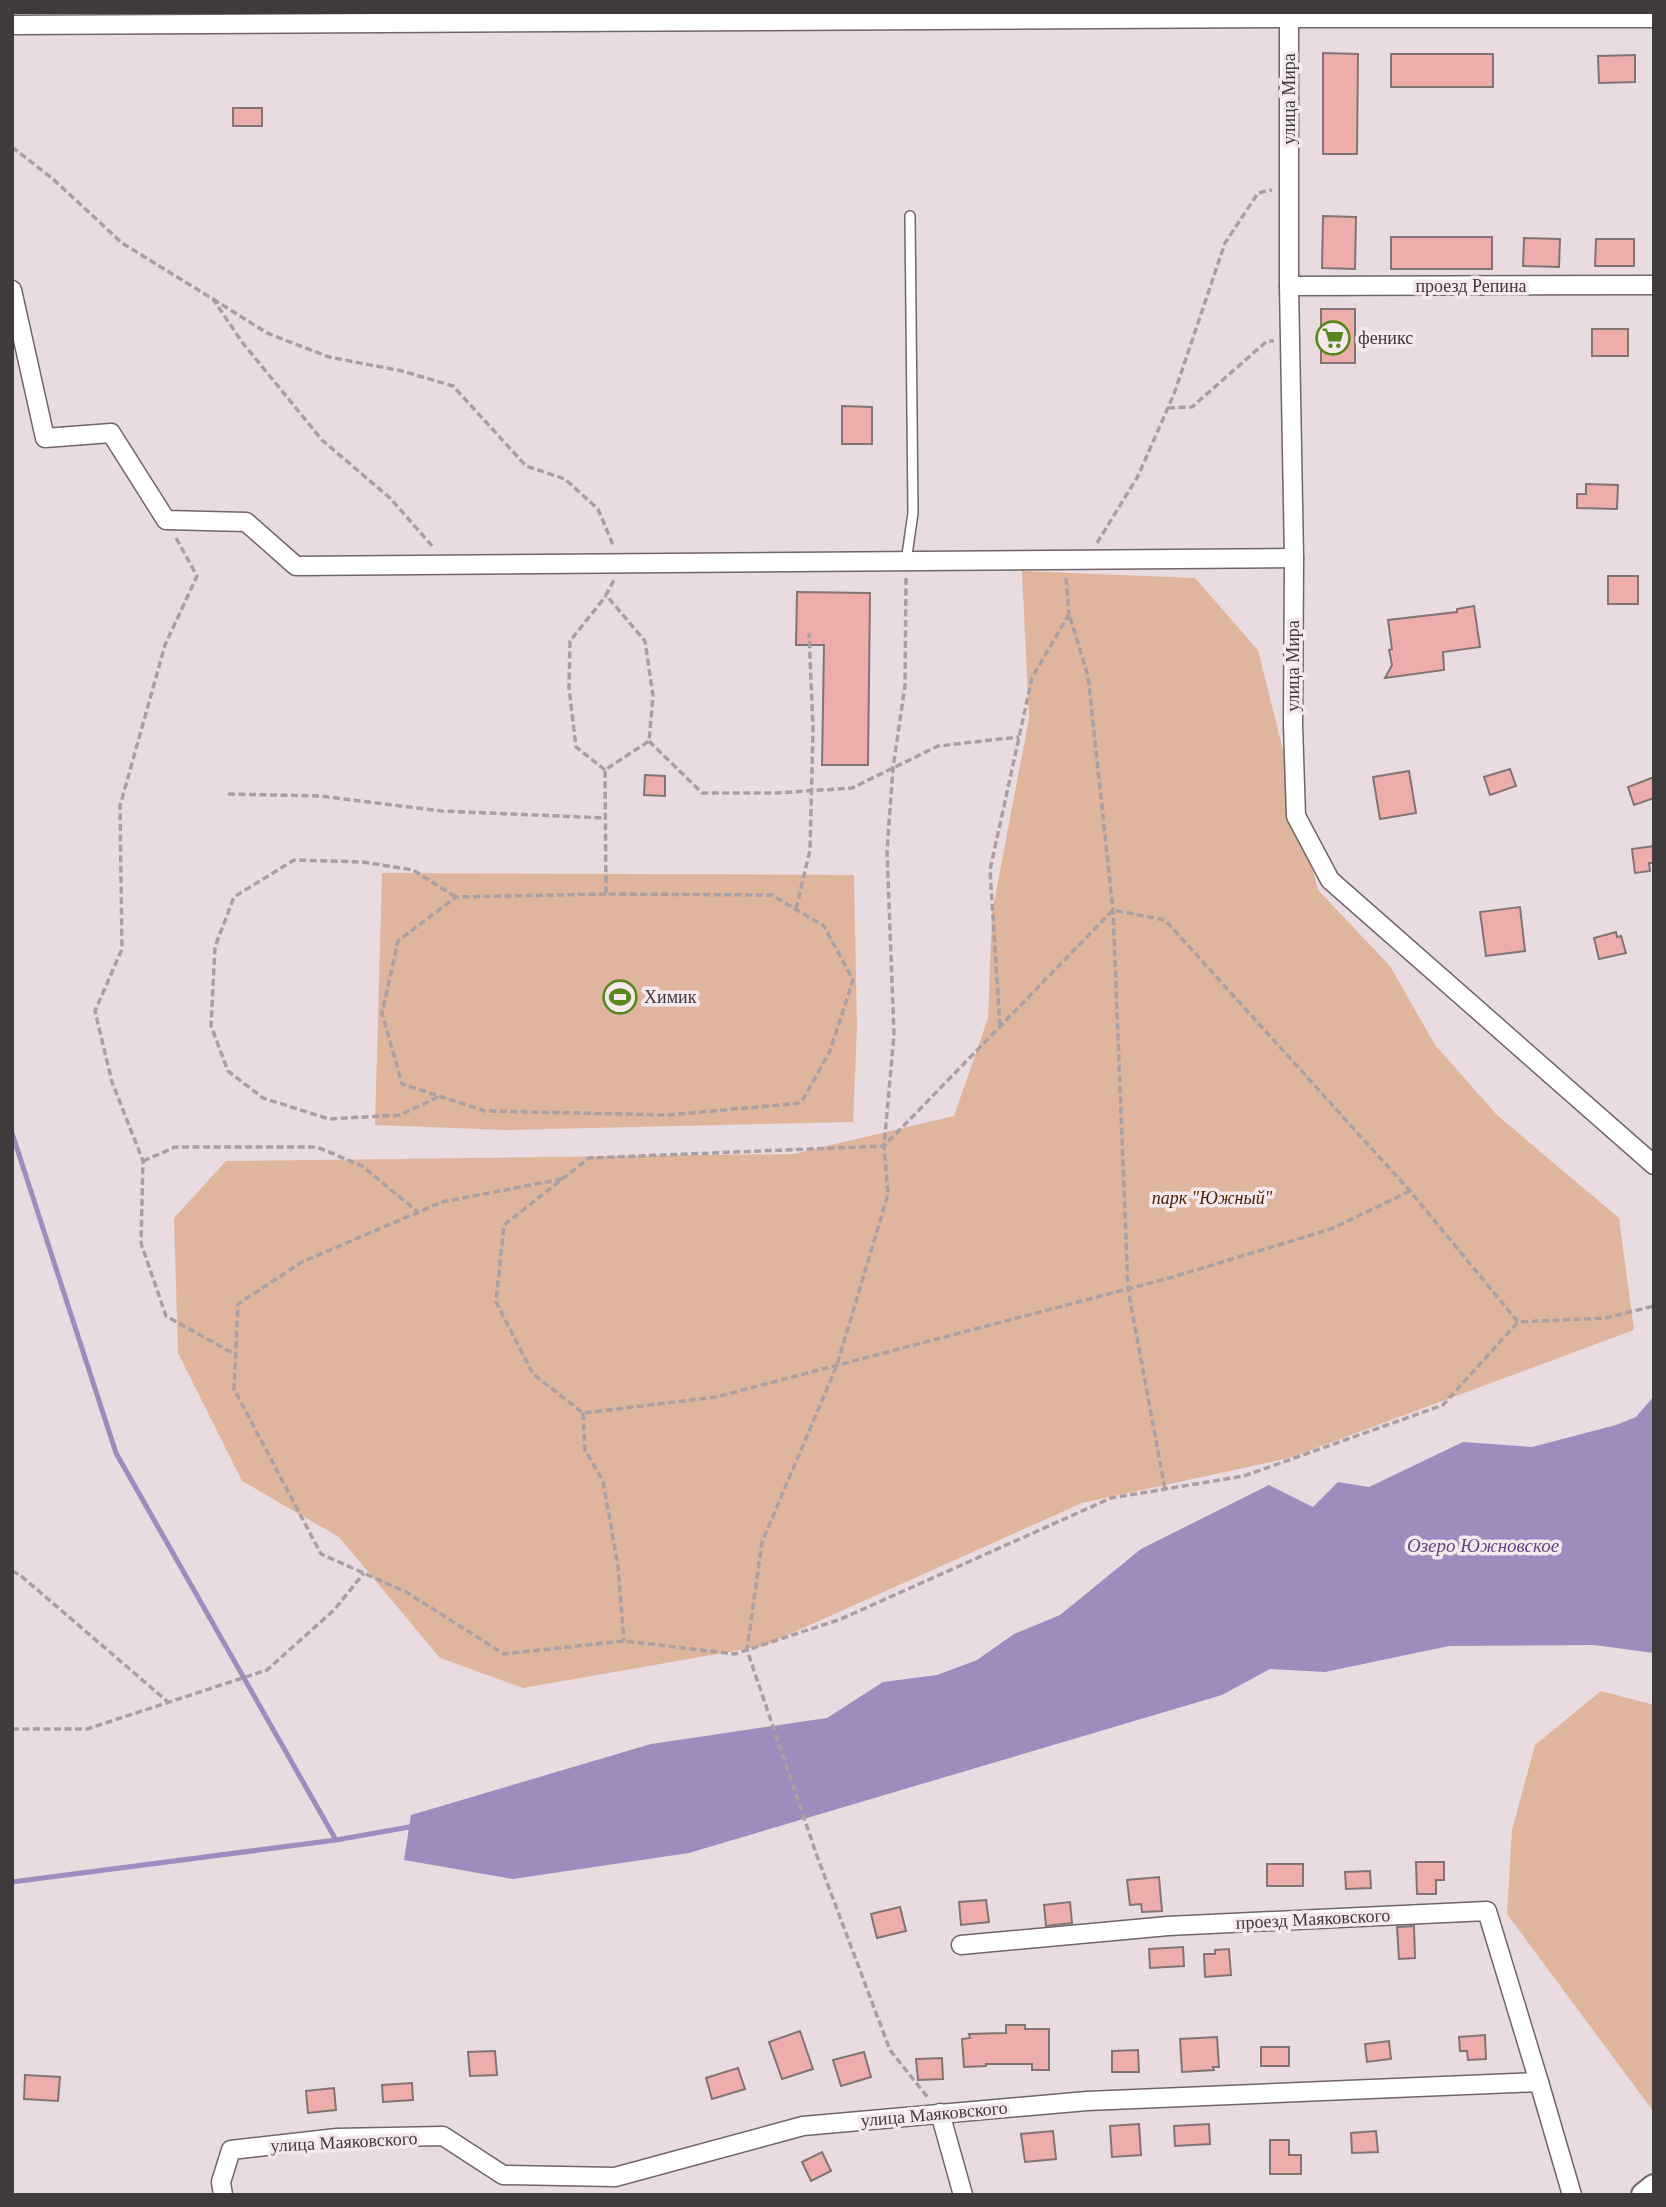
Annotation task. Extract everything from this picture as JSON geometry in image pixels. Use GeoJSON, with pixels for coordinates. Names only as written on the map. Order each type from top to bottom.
{"type":"FeatureCollection","features":[{"type":"Feature","properties":{"kind":"main road"},"geometry":{"type":"LineString","coordinates":[[1644,2195],[1654,2187]]}},
{"type":"Feature","properties":{"kind":"street"},"geometry":{"type":"LineString","coordinates":[[12,25],[1289,15],[1654,18]]}},
{"type":"Feature","properties":{"kind":"street","name":"улица Мира"},"geometry":{"type":"LineString","coordinates":[[1289,15],[1289,286],[1296,816],[1330,880],[1654,1165]]}},
{"type":"Feature","properties":{"kind":"street","name":"проезд Репина"},"geometry":{"type":"LineString","coordinates":[[1289,286],[1654,285]]}},
{"type":"Feature","properties":{"kind":"street"},"geometry":{"type":"LineString","coordinates":[[12,290],[45,438],[111,433],[166,520],[246,522],[296,566],[1294,558]]}},
{"type":"Feature","properties":{"kind":"street","name":"проезд Маяковского"},"geometry":{"type":"LineString","coordinates":[[961,1945],[1168,1926],[1487,1911],[1539,2082]]}},
{"type":"Feature","properties":{"kind":"street"},"geometry":{"type":"LineString","coordinates":[[1539,2082],[1572,2195]]}},
{"type":"Feature","properties":{"kind":"street","name":"улица Маяковского"},"geometry":{"type":"LineString","coordinates":[[223,2195],[221,2182],[231,2150],[337,2138],[443,2136],[503,2175],[615,2177],[803,2126],[1087,2101],[1539,2082]]}},
{"type":"Feature","properties":{"kind":"street"},"geometry":{"type":"LineString","coordinates":[[940,2113],[963,2195]]}},
{"type":"Feature","properties":{"kind":"lane"},"geometry":{"type":"LineString","coordinates":[[906,562],[913,513],[910,216]]}},
{"type":"Feature","properties":{"kind":"path"},"geometry":{"type":"LineString","coordinates":[[12,148],[53,179],[122,243],[267,333],[317,352],[402,371],[453,386],[526,466],[565,479],[598,509],[622,565],[606,595],[570,640],[569,688],[576,747],[605,770]]}},
{"type":"Feature","properties":{"kind":"path"},"geometry":{"type":"LineString","coordinates":[[1086,560],[1138,476],[1168,408],[1225,243],[1258,193],[1289,185]]}},
{"type":"Feature","properties":{"kind":"path"},"geometry":{"type":"LineString","coordinates":[[213,299],[242,342],[322,440],[390,498],[449,565]]}},
{"type":"Feature","properties":{"kind":"path"},"geometry":{"type":"LineString","coordinates":[[1168,408],[1192,407],[1268,341],[1290,340]]}},
{"type":"Feature","properties":{"kind":"path"},"geometry":{"type":"LineString","coordinates":[[166,520],[197,576],[164,645],[120,806],[122,949],[95,1011],[112,1082],[143,1161],[141,1242],[166,1316],[236,1355]]}},
{"type":"Feature","properties":{"kind":"path"},"geometry":{"type":"LineString","coordinates":[[1065,560],[1069,614],[1088,676],[1113,910],[1128,1289],[1165,1489]]}},
{"type":"Feature","properties":{"kind":"path"},"geometry":{"type":"LineString","coordinates":[[906,562],[905,685],[893,768],[887,851],[894,1035],[884,1146],[888,1194],[837,1365],[762,1542],[747,1650],[817,1856],[890,2050],[940,2113]]}},
{"type":"Feature","properties":{"kind":"path"},"geometry":{"type":"LineString","coordinates":[[606,595],[646,640],[653,696],[649,741]]}},
{"type":"Feature","properties":{"kind":"path"},"geometry":{"type":"LineString","coordinates":[[1000,1026],[990,870],[1032,678],[1069,614]]}},
{"type":"Feature","properties":{"kind":"path"},"geometry":{"type":"LineString","coordinates":[[796,909],[810,850],[813,729],[810,633]]}},
{"type":"Feature","properties":{"kind":"path"},"geometry":{"type":"LineString","coordinates":[[649,741],[702,793],[852,789],[938,746],[1019,737]]}},
{"type":"Feature","properties":{"kind":"path"},"geometry":{"type":"LineString","coordinates":[[605,770],[649,741]]}},
{"type":"Feature","properties":{"kind":"path"},"geometry":{"type":"LineString","coordinates":[[605,770],[606,894]]}},
{"type":"Feature","properties":{"kind":"path"},"geometry":{"type":"LineString","coordinates":[[228,794],[320,796],[441,811],[606,818]]}},
{"type":"Feature","properties":{"kind":"path"},"geometry":{"type":"LineString","coordinates":[[439,1096],[400,1115],[328,1119],[263,1098],[228,1070],[211,1026],[215,947],[234,897],[294,860],[363,862],[413,870],[456,897],[772,895],[824,926],[853,980],[830,1051],[801,1103],[668,1115],[485,1111],[439,1096],[402,1084],[382,1013],[398,941],[456,897]]}},
{"type":"Feature","properties":{"kind":"path"},"geometry":{"type":"LineString","coordinates":[[1113,910],[884,1146],[589,1158],[504,1225],[496,1302],[533,1374],[583,1413],[716,1397],[1173,1277],[1331,1229],[1410,1191]]}},
{"type":"Feature","properties":{"kind":"path"},"geometry":{"type":"LineString","coordinates":[[1113,910],[1165,920],[1410,1191],[1518,1322]]}},
{"type":"Feature","properties":{"kind":"path"},"geometry":{"type":"LineString","coordinates":[[143,1161],[175,1147],[317,1147],[362,1166],[418,1212]]}},
{"type":"Feature","properties":{"kind":"path"},"geometry":{"type":"LineString","coordinates":[[562,1179],[442,1202],[302,1262],[238,1304],[234,1389],[321,1554],[405,1592],[504,1654],[624,1641],[735,1654],[841,1619],[1111,1498],[1244,1476],[1443,1405],[1518,1322],[1605,1318],[1654,1306]]}},
{"type":"Feature","properties":{"kind":"path"},"geometry":{"type":"LineString","coordinates":[[583,1413],[585,1450],[603,1481],[618,1566],[624,1641]]}},
{"type":"Feature","properties":{"kind":"path"},"geometry":{"type":"LineString","coordinates":[[12,1571],[168,1702]]}},
{"type":"Feature","properties":{"kind":"path"},"geometry":{"type":"LineString","coordinates":[[12,1730],[87,1730],[267,1670],[334,1610],[364,1573]]}},
{"type":"Feature","properties":{"kind":"green space","name":"парк \"Южный\""},"geometry":{"type":"Polygon","coordinates":[[[1022,571],[1195,578],[1258,650],[1318,890],[1390,966],[1435,1045],[1498,1116],[1619,1218],[1634,1330],[1289,1458],[1082,1503],[763,1646],[523,1688],[440,1658],[339,1537],[242,1481],[178,1353],[174,1218],[226,1161],[793,1154],[954,1116],[988,1018],[992,913],[1029,718],[1022,571]]]}},
{"type":"Feature","properties":{"kind":"green space"},"geometry":{"type":"Polygon","coordinates":[[[382,873],[854,875],[857,1026],[853,1122],[505,1130],[375,1125],[382,873]]]}},
{"type":"Feature","properties":{"kind":"green space"},"geometry":{"type":"Polygon","coordinates":[[[1601,1691],[1654,1705],[1653,2111],[1507,1914],[1512,1830],[1535,1745],[1601,1691]]]}},
{"type":"Feature","properties":{"kind":"water","name":"Озеро Южновское"},"geometry":{"type":"Polygon","coordinates":[[[1654,1396],[1654,1653],[1594,1645],[1449,1646],[1325,1672],[1270,1669],[1222,1695],[689,1853],[513,1879],[404,1860],[411,1815],[651,1744],[827,1718],[883,1682],[937,1675],[977,1660],[1014,1634],[1060,1615],[1141,1549],[1269,1485],[1313,1507],[1338,1482],[1369,1487],[1463,1442],[1532,1447],[1616,1425],[1636,1417],[1654,1396]]]}},
{"type":"Feature","properties":{"kind":"building"},"geometry":{"type":"Polygon","coordinates":[[[1323,53],[1358,54],[1357,154],[1323,154],[1323,53]]]}},
{"type":"Feature","properties":{"kind":"building"},"geometry":{"type":"Polygon","coordinates":[[[1391,54],[1493,54],[1493,87],[1391,87],[1391,54]]]}},
{"type":"Feature","properties":{"kind":"building"},"geometry":{"type":"Polygon","coordinates":[[[1635,55],[1635,82],[1599,83],[1598,56],[1635,55]]]}},
{"type":"Feature","properties":{"kind":"building"},"geometry":{"type":"Polygon","coordinates":[[[233,108],[262,108],[262,126],[233,126],[233,108]]]}},
{"type":"Feature","properties":{"kind":"building"},"geometry":{"type":"Polygon","coordinates":[[[1323,216],[1356,217],[1355,269],[1322,268],[1323,216]]]}},
{"type":"Feature","properties":{"kind":"building"},"geometry":{"type":"Polygon","coordinates":[[[1391,237],[1492,237],[1492,269],[1391,269],[1391,237]]]}},
{"type":"Feature","properties":{"kind":"building"},"geometry":{"type":"Polygon","coordinates":[[[1524,238],[1560,239],[1559,267],[1523,266],[1524,238]]]}},
{"type":"Feature","properties":{"kind":"building"},"geometry":{"type":"Polygon","coordinates":[[[1596,239],[1634,239],[1634,266],[1595,266],[1596,239]]]}},
{"type":"Feature","properties":{"kind":"building"},"geometry":{"type":"Polygon","coordinates":[[[1321,309],[1355,309],[1355,363],[1321,363],[1321,309]]]}},
{"type":"Feature","properties":{"kind":"building"},"geometry":{"type":"Polygon","coordinates":[[[1592,329],[1628,329],[1628,356],[1592,356],[1592,329]]]}},
{"type":"Feature","properties":{"kind":"building"},"geometry":{"type":"Polygon","coordinates":[[[842,406],[872,407],[872,444],[842,444],[842,406]]]}},
{"type":"Feature","properties":{"kind":"building"},"geometry":{"type":"Polygon","coordinates":[[[1586,484],[1618,485],[1617,509],[1577,508],[1577,494],[1586,494],[1586,484]]]}},
{"type":"Feature","properties":{"kind":"building"},"geometry":{"type":"Polygon","coordinates":[[[1608,576],[1638,576],[1638,604],[1608,604],[1608,576]]]}},
{"type":"Feature","properties":{"kind":"building"},"geometry":{"type":"Polygon","coordinates":[[[797,592],[870,593],[868,765],[822,765],[824,645],[796,645],[797,592]]]}},
{"type":"Feature","properties":{"kind":"building"},"geometry":{"type":"Polygon","coordinates":[[[1474,606],[1480,647],[1443,652],[1444,670],[1385,678],[1392,665],[1388,620],[1457,612],[1457,609],[1474,606]]]}},
{"type":"Feature","properties":{"kind":"building"},"geometry":{"type":"Polygon","coordinates":[[[1510,769],[1516,786],[1490,795],[1484,777],[1510,769]]]}},
{"type":"Feature","properties":{"kind":"building"},"geometry":{"type":"Polygon","coordinates":[[[1409,771],[1416,813],[1380,819],[1373,777],[1409,771]]]}},
{"type":"Feature","properties":{"kind":"building"},"geometry":{"type":"Polygon","coordinates":[[[645,775],[665,776],[665,796],[644,795],[645,775]]]}},
{"type":"Feature","properties":{"kind":"building"},"geometry":{"type":"Polygon","coordinates":[[[1654,777],[1654,798],[1634,805],[1628,787],[1654,777]]]}},
{"type":"Feature","properties":{"kind":"building"},"geometry":{"type":"Polygon","coordinates":[[[1654,846],[1654,863],[1649,863],[1650,871],[1635,873],[1632,849],[1654,846]]]}},
{"type":"Feature","properties":{"kind":"building"},"geometry":{"type":"Polygon","coordinates":[[[1520,907],[1525,951],[1486,956],[1480,912],[1520,907]]]}},
{"type":"Feature","properties":{"kind":"building"},"geometry":{"type":"Polygon","coordinates":[[[1616,932],[1617,937],[1621,936],[1626,953],[1599,959],[1594,938],[1616,932]]]}},
{"type":"Feature","properties":{"kind":"building"},"geometry":{"type":"Polygon","coordinates":[[[1416,1862],[1444,1862],[1444,1880],[1436,1880],[1436,1894],[1417,1894],[1416,1862]]]}},
{"type":"Feature","properties":{"kind":"building"},"geometry":{"type":"Polygon","coordinates":[[[1267,1864],[1303,1864],[1303,1886],[1267,1886],[1267,1864]]]}},
{"type":"Feature","properties":{"kind":"building"},"geometry":{"type":"Polygon","coordinates":[[[1370,1871],[1371,1888],[1346,1889],[1345,1872],[1370,1871]]]}},
{"type":"Feature","properties":{"kind":"building"},"geometry":{"type":"Polygon","coordinates":[[[1159,1877],[1162,1911],[1142,1912],[1141,1904],[1130,1905],[1127,1880],[1159,1877]]]}},
{"type":"Feature","properties":{"kind":"building"},"geometry":{"type":"Polygon","coordinates":[[[986,1900],[989,1922],[961,1925],[959,1902],[986,1900]]]}},
{"type":"Feature","properties":{"kind":"building"},"geometry":{"type":"Polygon","coordinates":[[[1070,1902],[1072,1923],[1046,1926],[1044,1905],[1070,1902]]]}},
{"type":"Feature","properties":{"kind":"building"},"geometry":{"type":"Polygon","coordinates":[[[900,1907],[906,1931],[877,1938],[871,1914],[900,1907]]]}},
{"type":"Feature","properties":{"kind":"building"},"geometry":{"type":"Polygon","coordinates":[[[1414,1926],[1415,1958],[1399,1959],[1397,1927],[1414,1926]]]}},
{"type":"Feature","properties":{"kind":"building"},"geometry":{"type":"Polygon","coordinates":[[[1183,1947],[1184,1966],[1150,1968],[1149,1949],[1183,1947]]]}},
{"type":"Feature","properties":{"kind":"building"},"geometry":{"type":"Polygon","coordinates":[[[1229,1949],[1231,1975],[1205,1977],[1204,1954],[1215,1954],[1215,1950],[1229,1949]]]}},
{"type":"Feature","properties":{"kind":"building"},"geometry":{"type":"Polygon","coordinates":[[[1006,2025],[1025,2025],[1025,2029],[1049,2029],[1049,2070],[1032,2070],[1032,2064],[964,2067],[962,2039],[970,2038],[969,2034],[1006,2033],[1006,2025]]]}},
{"type":"Feature","properties":{"kind":"building"},"geometry":{"type":"Polygon","coordinates":[[[800,2031],[813,2069],[782,2079],[769,2042],[800,2031]]]}},
{"type":"Feature","properties":{"kind":"building"},"geometry":{"type":"Polygon","coordinates":[[[1485,2035],[1486,2059],[1468,2060],[1467,2051],[1460,2051],[1459,2037],[1485,2035]]]}},
{"type":"Feature","properties":{"kind":"building"},"geometry":{"type":"Polygon","coordinates":[[[1217,2037],[1219,2067],[1213,2067],[1214,2070],[1182,2072],[1180,2039],[1217,2037]]]}},
{"type":"Feature","properties":{"kind":"building"},"geometry":{"type":"Polygon","coordinates":[[[1389,2041],[1391,2059],[1367,2062],[1365,2044],[1389,2041]]]}},
{"type":"Feature","properties":{"kind":"building"},"geometry":{"type":"Polygon","coordinates":[[[1261,2047],[1289,2047],[1289,2066],[1261,2066],[1261,2047]]]}},
{"type":"Feature","properties":{"kind":"building"},"geometry":{"type":"Polygon","coordinates":[[[1138,2050],[1139,2072],[1112,2072],[1112,2051],[1138,2050]]]}},
{"type":"Feature","properties":{"kind":"building"},"geometry":{"type":"Polygon","coordinates":[[[495,2051],[497,2075],[470,2076],[468,2052],[495,2051]]]}},
{"type":"Feature","properties":{"kind":"building"},"geometry":{"type":"Polygon","coordinates":[[[864,2052],[871,2077],[841,2086],[833,2060],[864,2052]]]}},
{"type":"Feature","properties":{"kind":"building"},"geometry":{"type":"Polygon","coordinates":[[[942,2058],[943,2079],[918,2080],[916,2059],[942,2058]]]}},
{"type":"Feature","properties":{"kind":"building"},"geometry":{"type":"Polygon","coordinates":[[[738,2068],[745,2089],[712,2099],[706,2078],[738,2068]]]}},
{"type":"Feature","properties":{"kind":"building"},"geometry":{"type":"Polygon","coordinates":[[[25,2075],[60,2077],[58,2101],[24,2099],[25,2075]]]}},
{"type":"Feature","properties":{"kind":"building"},"geometry":{"type":"Polygon","coordinates":[[[412,2083],[413,2100],[383,2102],[382,2085],[412,2083]]]}},
{"type":"Feature","properties":{"kind":"building"},"geometry":{"type":"Polygon","coordinates":[[[334,2088],[336,2110],[308,2113],[306,2091],[334,2088]]]}},
{"type":"Feature","properties":{"kind":"building"},"geometry":{"type":"Polygon","coordinates":[[[1139,2124],[1141,2155],[1112,2157],[1110,2126],[1139,2124]]]}},
{"type":"Feature","properties":{"kind":"building"},"geometry":{"type":"Polygon","coordinates":[[[1209,2124],[1210,2144],[1175,2146],[1174,2126],[1209,2124]]]}},
{"type":"Feature","properties":{"kind":"building"},"geometry":{"type":"Polygon","coordinates":[[[1053,2131],[1056,2159],[1025,2162],[1021,2134],[1053,2131]]]}},
{"type":"Feature","properties":{"kind":"building"},"geometry":{"type":"Polygon","coordinates":[[[1376,2131],[1378,2152],[1352,2153],[1351,2133],[1376,2131]]]}},
{"type":"Feature","properties":{"kind":"building"},"geometry":{"type":"Polygon","coordinates":[[[1270,2140],[1289,2140],[1289,2155],[1301,2155],[1301,2174],[1270,2174],[1270,2140]]]}},
{"type":"Feature","properties":{"kind":"building"},"geometry":{"type":"Polygon","coordinates":[[[822,2152],[831,2171],[811,2181],[802,2162],[822,2152]]]}},
{"type":"Feature","properties":{"kind":"waterway"},"geometry":{"type":"LineString","coordinates":[[12,1133],[116,1453],[336,1840],[415,1826]]}},
{"type":"Feature","properties":{"kind":"waterway"},"geometry":{"type":"LineString","coordinates":[[12,1882],[336,1840]]}},
{"type":"Feature","properties":{"kind":"place","name":"феникс"},"geometry":{"type":"Point","coordinates":[1333,338]}},
{"type":"Feature","properties":{"kind":"place","name":"Химик"},"geometry":{"type":"Point","coordinates":[620,997]}}]}
